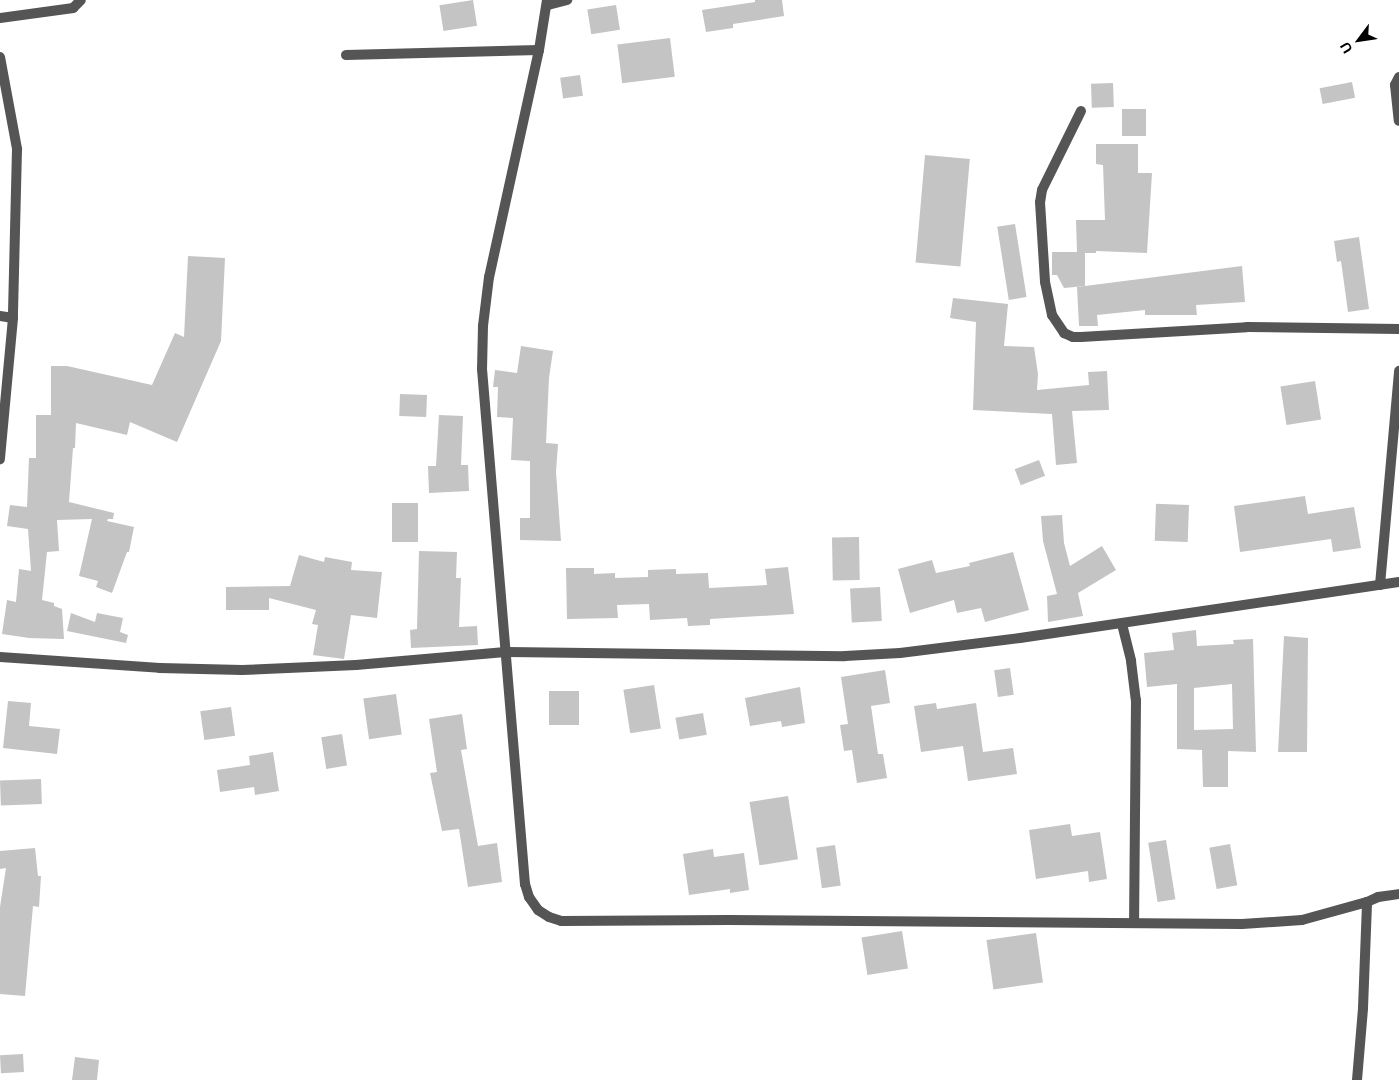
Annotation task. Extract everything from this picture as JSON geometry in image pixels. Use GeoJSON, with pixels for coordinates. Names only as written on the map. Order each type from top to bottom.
{"type":"FeatureCollection","features":[{"type":"Feature","properties":{"kind":"street"},"geometry":{"type":"LineString","coordinates":[[0,18],[73,8],[81,0]]}},
{"type":"Feature","properties":{"kind":"street"},"geometry":{"type":"LineString","coordinates":[[567,0],[548,2],[540,50],[489,277],[483,326],[482,368],[525,884],[529,897],[538,910],[549,917],[561,920],[1242,924],[1302,920],[1367,902],[1378,897],[1399,894]]}},
{"type":"Feature","properties":{"kind":"street"},"geometry":{"type":"LineString","coordinates":[[346,56],[540,50]]}},
{"type":"Feature","properties":{"kind":"street"},"geometry":{"type":"LineString","coordinates":[[0,57],[2,79],[17,149],[13,318],[0,459]]}},
{"type":"Feature","properties":{"kind":"street"},"geometry":{"type":"LineString","coordinates":[[1399,77],[1395,85],[1399,121]]}},
{"type":"Feature","properties":{"kind":"street"},"geometry":{"type":"LineString","coordinates":[[1081,111],[1042,190],[1040,202],[1045,282],[1052,315],[1064,333],[1073,337],[1082,337],[1247,327],[1399,329]]}},
{"type":"Feature","properties":{"kind":"street"},"geometry":{"type":"LineString","coordinates":[[0,316],[13,318]]}},
{"type":"Feature","properties":{"kind":"street"},"geometry":{"type":"LineString","coordinates":[[1380,585],[1399,371]]}},
{"type":"Feature","properties":{"kind":"street"},"geometry":{"type":"LineString","coordinates":[[0,657],[160,668],[242,670],[356,666],[505,652],[846,656],[900,653],[1122,624],[1399,582]]}},
{"type":"Feature","properties":{"kind":"street"},"geometry":{"type":"LineString","coordinates":[[1122,624],[1131,661],[1136,700],[1134,923]]}},
{"type":"Feature","properties":{"kind":"street"},"geometry":{"type":"LineString","coordinates":[[1356,1080],[1363,1008],[1367,902]]}},
{"type":"Feature","properties":{"kind":"building"},"geometry":{"type":"Polygon","coordinates":[[[473,0],[477,26],[443,31],[439,5],[473,0]]]}},
{"type":"Feature","properties":{"kind":"building"},"geometry":{"type":"Polygon","coordinates":[[[755,0],[782,0],[784,16],[733,24],[733,28],[706,32],[702,10],[755,2],[755,0]]]}},
{"type":"Feature","properties":{"kind":"building"},"geometry":{"type":"Polygon","coordinates":[[[616,5],[620,30],[591,34],[587,10],[616,5]]]}},
{"type":"Feature","properties":{"kind":"building"},"geometry":{"type":"Polygon","coordinates":[[[670,38],[675,77],[622,83],[617,44],[670,38]]]}},
{"type":"Feature","properties":{"kind":"building"},"geometry":{"type":"Polygon","coordinates":[[[580,75],[583,96],[563,99],[560,78],[580,75]]]}},
{"type":"Feature","properties":{"kind":"building"},"geometry":{"type":"Polygon","coordinates":[[[1352,82],[1355,98],[1323,104],[1320,88],[1352,82]]]}},
{"type":"Feature","properties":{"kind":"building"},"geometry":{"type":"Polygon","coordinates":[[[1113,83],[1114,107],[1092,108],[1091,84],[1113,83]]]}},
{"type":"Feature","properties":{"kind":"building"},"geometry":{"type":"Polygon","coordinates":[[[1122,109],[1146,109],[1146,136],[1122,136],[1122,109]]]}},
{"type":"Feature","properties":{"kind":"building"},"geometry":{"type":"Polygon","coordinates":[[[1096,144],[1138,144],[1138,173],[1152,173],[1147,253],[1096,251],[1096,253],[1085,253],[1085,286],[1064,288],[1057,275],[1052,275],[1052,252],[1077,252],[1076,220],[1105,220],[1103,165],[1096,164],[1096,144]]]}},
{"type":"Feature","properties":{"kind":"building"},"geometry":{"type":"Polygon","coordinates":[[[925,155],[970,159],[960,267],[916,263],[925,155]]]}},
{"type":"Feature","properties":{"kind":"building"},"geometry":{"type":"Polygon","coordinates":[[[1015,224],[1027,297],[1009,300],[997,227],[1015,224]]]}},
{"type":"Feature","properties":{"kind":"building"},"geometry":{"type":"Polygon","coordinates":[[[1359,237],[1369,309],[1348,312],[1341,261],[1337,262],[1334,241],[1359,237]]]}},
{"type":"Feature","properties":{"kind":"building"},"geometry":{"type":"Polygon","coordinates":[[[188,256],[225,258],[221,341],[177,442],[130,422],[127,435],[76,423],[69,502],[114,513],[113,519],[108,519],[107,521],[134,527],[129,552],[127,552],[112,593],[96,587],[98,581],[79,576],[92,519],[57,520],[59,551],[47,552],[42,600],[54,603],[54,606],[62,609],[64,639],[29,638],[2,634],[7,600],[16,602],[19,569],[31,571],[28,529],[7,526],[10,505],[27,507],[29,458],[36,458],[36,415],[51,415],[51,366],[67,366],[152,385],[175,333],[184,337],[188,256]]]}},
{"type":"Feature","properties":{"kind":"building"},"geometry":{"type":"Polygon","coordinates":[[[1242,266],[1245,302],[1196,305],[1197,315],[1145,315],[1145,310],[1097,315],[1098,326],[1079,326],[1077,287],[1242,266]]]}},
{"type":"Feature","properties":{"kind":"building"},"geometry":{"type":"Polygon","coordinates":[[[953,298],[1008,304],[1004,346],[1034,347],[1038,374],[1037,390],[1089,385],[1088,372],[1107,371],[1109,410],[1072,411],[1077,463],[1056,465],[1052,414],[973,410],[976,322],[950,318],[953,298]]]}},
{"type":"Feature","properties":{"kind":"building"},"geometry":{"type":"Polygon","coordinates":[[[521,346],[553,351],[549,378],[546,443],[558,444],[556,472],[561,541],[520,540],[520,518],[530,518],[530,461],[511,460],[513,418],[497,417],[498,387],[493,387],[495,370],[517,373],[521,346]]]}},
{"type":"Feature","properties":{"kind":"building"},"geometry":{"type":"Polygon","coordinates":[[[1315,381],[1321,420],[1287,425],[1280,386],[1315,381]]]}},
{"type":"Feature","properties":{"kind":"building"},"geometry":{"type":"Polygon","coordinates":[[[400,394],[427,395],[426,417],[399,416],[400,394]]]}},
{"type":"Feature","properties":{"kind":"building"},"geometry":{"type":"Polygon","coordinates":[[[439,415],[463,416],[461,465],[468,465],[469,491],[429,493],[428,466],[436,466],[439,415]]]}},
{"type":"Feature","properties":{"kind":"building"},"geometry":{"type":"Polygon","coordinates":[[[1039,460],[1045,476],[1021,485],[1015,469],[1039,460]]]}},
{"type":"Feature","properties":{"kind":"building"},"geometry":{"type":"Polygon","coordinates":[[[1305,496],[1308,514],[1354,507],[1361,548],[1333,552],[1331,539],[1240,552],[1234,506],[1305,496]]]}},
{"type":"Feature","properties":{"kind":"building"},"geometry":{"type":"Polygon","coordinates":[[[392,503],[418,503],[418,542],[392,542],[392,503]]]}},
{"type":"Feature","properties":{"kind":"building"},"geometry":{"type":"Polygon","coordinates":[[[1156,504],[1189,505],[1188,542],[1155,541],[1156,504]]]}},
{"type":"Feature","properties":{"kind":"building"},"geometry":{"type":"Polygon","coordinates":[[[1062,515],[1064,543],[1070,566],[1102,546],[1116,570],[1078,593],[1083,616],[1048,622],[1047,596],[1057,594],[1043,541],[1041,516],[1062,515]]]}},
{"type":"Feature","properties":{"kind":"building"},"geometry":{"type":"Polygon","coordinates":[[[832,537],[859,537],[860,580],[833,580],[832,537]]]}},
{"type":"Feature","properties":{"kind":"building"},"geometry":{"type":"Polygon","coordinates":[[[419,551],[457,552],[456,578],[461,578],[459,627],[477,626],[478,645],[411,648],[410,630],[417,629],[419,551]]]}},
{"type":"Feature","properties":{"kind":"building"},"geometry":{"type":"Polygon","coordinates":[[[1013,552],[1029,610],[985,622],[981,608],[957,613],[954,600],[910,613],[898,569],[932,560],[936,573],[970,566],[969,563],[1013,552]]]}},
{"type":"Feature","properties":{"kind":"building"},"geometry":{"type":"Polygon","coordinates":[[[299,555],[324,562],[325,557],[352,562],[351,570],[382,572],[377,618],[351,615],[344,659],[313,655],[318,625],[312,624],[316,610],[269,598],[269,610],[226,610],[226,587],[290,586],[299,555]]]}},
{"type":"Feature","properties":{"kind":"building"},"geometry":{"type":"Polygon","coordinates":[[[788,567],[794,614],[710,619],[710,625],[688,626],[687,618],[650,620],[649,604],[617,605],[618,618],[567,619],[566,568],[594,568],[594,574],[615,573],[615,578],[648,577],[648,570],[676,569],[676,574],[708,573],[709,588],[767,585],[765,569],[788,567]]]}},
{"type":"Feature","properties":{"kind":"building"},"geometry":{"type":"Polygon","coordinates":[[[880,587],[882,621],[852,623],[850,589],[880,587]]]}},
{"type":"Feature","properties":{"kind":"building"},"geometry":{"type":"Polygon","coordinates":[[[71,613],[95,622],[97,613],[123,618],[120,632],[128,635],[126,643],[67,631],[71,613]]]}},
{"type":"Feature","properties":{"kind":"building"},"geometry":{"type":"Polygon","coordinates":[[[1196,630],[1197,646],[1234,644],[1233,640],[1253,639],[1256,752],[1228,751],[1228,787],[1203,787],[1202,750],[1177,749],[1177,684],[1147,687],[1144,653],[1174,650],[1172,633],[1196,630]],[[1232,684],[1194,688],[1194,730],[1233,729],[1232,684]]]}},
{"type":"Feature","properties":{"kind":"building"},"geometry":{"type":"Polygon","coordinates":[[[1284,636],[1308,638],[1307,752],[1278,752],[1284,636]]]}},
{"type":"Feature","properties":{"kind":"building"},"geometry":{"type":"Polygon","coordinates":[[[1010,668],[1014,695],[998,697],[994,670],[1010,668]]]}},
{"type":"Feature","properties":{"kind":"building"},"geometry":{"type":"Polygon","coordinates":[[[885,670],[890,703],[871,706],[878,754],[883,754],[887,778],[857,783],[852,750],[844,751],[840,725],[848,724],[841,677],[885,670]]]}},
{"type":"Feature","properties":{"kind":"building"},"geometry":{"type":"Polygon","coordinates":[[[654,685],[661,728],[630,733],[623,690],[654,685]]]}},
{"type":"Feature","properties":{"kind":"building"},"geometry":{"type":"Polygon","coordinates":[[[800,687],[805,723],[782,727],[781,721],[750,726],[745,698],[800,687]]]}},
{"type":"Feature","properties":{"kind":"building"},"geometry":{"type":"Polygon","coordinates":[[[549,691],[579,691],[579,725],[549,725],[549,691]]]}},
{"type":"Feature","properties":{"kind":"building"},"geometry":{"type":"Polygon","coordinates":[[[396,694],[402,735],[369,739],[363,699],[396,694]]]}},
{"type":"Feature","properties":{"kind":"building"},"geometry":{"type":"Polygon","coordinates":[[[8,701],[31,703],[29,726],[60,729],[57,754],[3,748],[8,701]]]}},
{"type":"Feature","properties":{"kind":"building"},"geometry":{"type":"Polygon","coordinates":[[[936,703],[937,709],[976,703],[983,752],[1013,748],[1017,774],[968,781],[963,746],[921,752],[914,706],[936,703]]]}},
{"type":"Feature","properties":{"kind":"building"},"geometry":{"type":"Polygon","coordinates":[[[231,707],[235,736],[204,740],[200,711],[231,707]]]}},
{"type":"Feature","properties":{"kind":"building"},"geometry":{"type":"Polygon","coordinates":[[[703,713],[707,735],[679,740],[675,718],[703,713]]]}},
{"type":"Feature","properties":{"kind":"building"},"geometry":{"type":"Polygon","coordinates":[[[462,714],[467,749],[461,750],[478,846],[497,843],[502,882],[468,887],[459,829],[442,831],[430,773],[437,772],[429,719],[462,714]]]}},
{"type":"Feature","properties":{"kind":"building"},"geometry":{"type":"Polygon","coordinates":[[[342,734],[347,766],[326,769],[321,737],[342,734]]]}},
{"type":"Feature","properties":{"kind":"building"},"geometry":{"type":"Polygon","coordinates":[[[273,752],[279,791],[255,795],[254,787],[220,792],[217,770],[250,765],[249,756],[273,752]]]}},
{"type":"Feature","properties":{"kind":"building"},"geometry":{"type":"Polygon","coordinates":[[[41,779],[42,804],[1,805],[0,780],[41,779]]]}},
{"type":"Feature","properties":{"kind":"building"},"geometry":{"type":"Polygon","coordinates":[[[788,796],[798,859],[759,865],[749,802],[788,796]]]}},
{"type":"Feature","properties":{"kind":"building"},"geometry":{"type":"Polygon","coordinates":[[[1070,824],[1072,836],[1100,832],[1107,879],[1089,882],[1088,871],[1036,879],[1029,830],[1070,824]]]}},
{"type":"Feature","properties":{"kind":"building"},"geometry":{"type":"Polygon","coordinates":[[[1166,840],[1175,899],[1158,902],[1148,843],[1166,840]]]}},
{"type":"Feature","properties":{"kind":"building"},"geometry":{"type":"Polygon","coordinates":[[[1230,844],[1237,885],[1217,889],[1209,848],[1230,844]]]}},
{"type":"Feature","properties":{"kind":"building"},"geometry":{"type":"Polygon","coordinates":[[[835,845],[841,886],[822,888],[816,848],[835,845]]]}},
{"type":"Feature","properties":{"kind":"building"},"geometry":{"type":"Polygon","coordinates":[[[35,848],[38,876],[41,876],[39,907],[33,906],[25,996],[0,994],[0,907],[6,868],[0,869],[0,851],[35,848]]]}},
{"type":"Feature","properties":{"kind":"building"},"geometry":{"type":"Polygon","coordinates":[[[713,849],[714,857],[744,853],[749,890],[730,893],[730,889],[689,895],[683,854],[713,849]]]}},
{"type":"Feature","properties":{"kind":"building"},"geometry":{"type":"Polygon","coordinates":[[[902,931],[908,969],[867,975],[862,937],[902,931]]]}},
{"type":"Feature","properties":{"kind":"building"},"geometry":{"type":"Polygon","coordinates":[[[1036,933],[1043,983],[993,989],[986,940],[1036,933]]]}},
{"type":"Feature","properties":{"kind":"building"},"geometry":{"type":"Polygon","coordinates":[[[23,1054],[24,1072],[1,1073],[0,1055],[23,1054]]]}},
{"type":"Feature","properties":{"kind":"building"},"geometry":{"type":"Polygon","coordinates":[[[75,1057],[99,1060],[97,1080],[72,1080],[75,1057]]]}}]}
